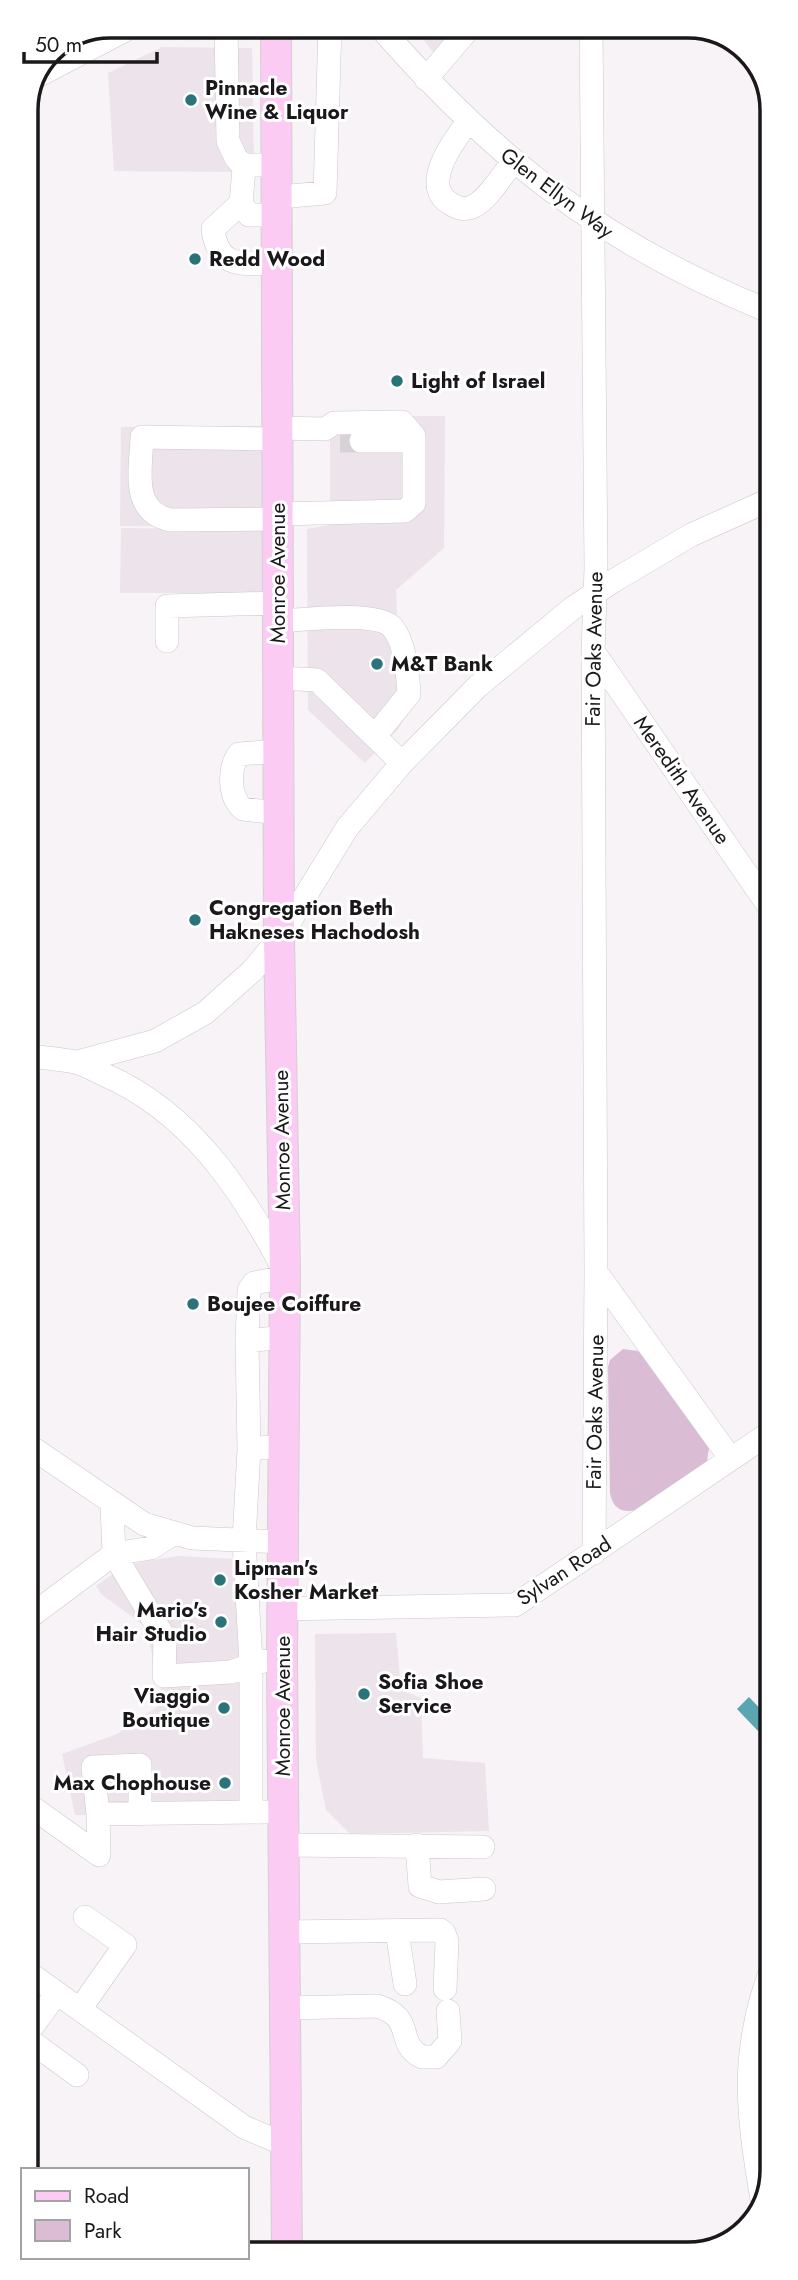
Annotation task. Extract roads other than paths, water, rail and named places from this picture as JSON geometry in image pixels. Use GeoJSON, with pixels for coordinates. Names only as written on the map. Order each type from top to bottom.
{"type":"FeatureCollection","features":[{"type":"Feature","properties":{"kind":"main road","name":"Monroe Avenue"},"geometry":{"type":"LineString","coordinates":[[276,38],[278,813],[285,1274],[282,1659],[287,2241]]}},
{"type":"Feature","properties":{"kind":"street"},"geometry":{"type":"LineString","coordinates":[[55,66],[109,38]]}},
{"type":"Feature","properties":{"kind":"street"},"geometry":{"type":"LineString","coordinates":[[226,38],[228,141],[236,158],[245,167],[276,165]]}},
{"type":"Feature","properties":{"kind":"street"},"geometry":{"type":"LineString","coordinates":[[245,167],[242,173],[241,202],[249,215],[325,193],[330,38]]}},
{"type":"Feature","properties":{"kind":"street","name":"Glen Ellyn Way"},"geometry":{"type":"LineString","coordinates":[[390,38],[468,122],[513,162],[592,222],[687,275],[760,307]]}},
{"type":"Feature","properties":{"kind":"street"},"geometry":{"type":"LineString","coordinates":[[426,79],[460,39]]}},
{"type":"Feature","properties":{"kind":"street","name":"Fair Oaks Avenue"},"geometry":{"type":"LineString","coordinates":[[591,39],[595,593],[594,1553]]}},
{"type":"Feature","properties":{"kind":"street"},"geometry":{"type":"LineString","coordinates":[[468,122],[441,163],[438,184],[446,202],[461,209],[473,206],[513,162]]}},
{"type":"Feature","properties":{"kind":"street"},"geometry":{"type":"LineString","coordinates":[[241,202],[213,229],[219,251],[235,264],[278,263]]}},
{"type":"Feature","properties":{"kind":"street"},"geometry":{"type":"LineString","coordinates":[[345,435],[334,423],[402,422],[413,435],[414,503],[405,511],[278,517],[157,517],[147,509],[141,495],[142,437],[277,433],[345,435],[413,435]]}},
{"type":"Feature","properties":{"kind":"street"},"geometry":{"type":"LineString","coordinates":[[77,1062],[155,1041],[205,1013],[243,980],[279,939],[348,828],[402,763],[486,678],[595,593],[691,535],[760,504]]}},
{"type":"Feature","properties":{"kind":"street"},"geometry":{"type":"LineString","coordinates":[[167,641],[167,606],[382,620],[393,628],[399,638],[409,694],[375,736]]}},
{"type":"Feature","properties":{"kind":"street","name":"Meredith Avenue"},"geometry":{"type":"LineString","coordinates":[[593,651],[760,893]]}},
{"type":"Feature","properties":{"kind":"street"},"geometry":{"type":"LineString","coordinates":[[278,678],[317,680],[402,763]]}},
{"type":"Feature","properties":{"kind":"street"},"geometry":{"type":"LineString","coordinates":[[278,751],[239,754],[233,768],[232,794],[239,806],[248,811],[278,813]]}},
{"type":"Feature","properties":{"kind":"street"},"geometry":{"type":"LineString","coordinates":[[38,1056],[77,1062],[124,1083],[155,1103],[184,1128],[213,1157],[243,1196],[285,1274],[254,1283],[249,1290],[249,1449],[244,1541],[251,1663],[251,1812]]}},
{"type":"Feature","properties":{"kind":"street","name":"Fair Oaks Avenue"},"geometry":{"type":"LineString","coordinates":[[596,1272],[731,1459]]}},
{"type":"Feature","properties":{"kind":"street"},"geometry":{"type":"LineString","coordinates":[[247,1341],[284,1337]]}},
{"type":"Feature","properties":{"kind":"street","name":"Sylvan Road"},"geometry":{"type":"LineString","coordinates":[[283,1609],[515,1605],[760,1439]]}},
{"type":"Feature","properties":{"kind":"street"},"geometry":{"type":"LineString","coordinates":[[249,1449],[282,1446]]}},
{"type":"Feature","properties":{"kind":"street"},"geometry":{"type":"LineString","coordinates":[[38,1452],[144,1524],[173,1534],[212,1540],[283,1542]]}},
{"type":"Feature","properties":{"kind":"street"},"geometry":{"type":"LineString","coordinates":[[112,1504],[114,1554],[164,1639],[164,1676],[231,1672],[251,1663],[282,1659]]}},
{"type":"Feature","properties":{"kind":"street"},"geometry":{"type":"LineString","coordinates":[[38,1611],[114,1554],[152,1548],[173,1534]]}},
{"type":"Feature","properties":{"kind":"street"},"geometry":{"type":"LineString","coordinates":[[38,1811],[99,1855],[93,1767],[140,1765],[140,1813]]}},
{"type":"Feature","properties":{"kind":"street"},"geometry":{"type":"LineString","coordinates":[[98,1814],[283,1811]]}},
{"type":"Feature","properties":{"kind":"street"},"geometry":{"type":"LineString","coordinates":[[284,1845],[483,1847]]}},
{"type":"Feature","properties":{"kind":"street"},"geometry":{"type":"LineString","coordinates":[[417,1845],[420,1886],[439,1892],[484,1889]]}},
{"type":"Feature","properties":{"kind":"street"},"geometry":{"type":"LineString","coordinates":[[80,2009],[125,1945],[85,1917]]}},
{"type":"Feature","properties":{"kind":"street"},"geometry":{"type":"LineString","coordinates":[[397,1931],[405,1984]]}},
{"type":"Feature","properties":{"kind":"street"},"geometry":{"type":"LineString","coordinates":[[284,1933],[444,1933],[447,1941],[450,2041],[436,2057],[422,2057],[409,2046],[400,2017],[391,2010],[377,2006],[285,2008]]}},
{"type":"Feature","properties":{"kind":"street"},"geometry":{"type":"LineString","coordinates":[[38,1979],[244,2127],[286,2145]]}},
{"type":"Feature","properties":{"kind":"street"},"geometry":{"type":"LineString","coordinates":[[38,2019],[57,1993]]}},
{"type":"Feature","properties":{"kind":"street"},"geometry":{"type":"LineString","coordinates":[[758,2180],[749,2130],[747,2094],[753,2029],[760,2006]]}},
{"type":"Feature","properties":{"kind":"street"},"geometry":{"type":"LineString","coordinates":[[38,2047],[77,2075]]}},
{"type":"Feature","properties":{"kind":"water"},"geometry":{"type":"Polygon","coordinates":[[[749,1697],[760,1709],[760,1729],[758,1731],[737,1709],[749,1697]]]}},
{"type":"Feature","properties":{"kind":"tunnel"},"geometry":{"type":"LineString","coordinates":[[340,441],[361,441]]}},
{"type":"Feature","properties":{"kind":"place","name":"Pinnacle Wine & Liquor"},"geometry":{"type":"Point","coordinates":[191,100]}},
{"type":"Feature","properties":{"kind":"place","name":"Redd Wood"},"geometry":{"type":"Point","coordinates":[195,259]}},
{"type":"Feature","properties":{"kind":"place","name":"Light of Israel"},"geometry":{"type":"Point","coordinates":[397,381]}},
{"type":"Feature","properties":{"kind":"place","name":"M&T Bank"},"geometry":{"type":"Point","coordinates":[377,664]}},
{"type":"Feature","properties":{"kind":"place","name":"Congregation Beth Hakneses Hachodosh"},"geometry":{"type":"Point","coordinates":[195,920]}},
{"type":"Feature","properties":{"kind":"place","name":"Boujee Coiffure"},"geometry":{"type":"Point","coordinates":[193,1304]}},
{"type":"Feature","properties":{"kind":"place","name":"Lipman's Kosher Market"},"geometry":{"type":"Point","coordinates":[220,1580]}},
{"type":"Feature","properties":{"kind":"place","name":"Mario's Hair Studio"},"geometry":{"type":"Point","coordinates":[221,1622]}},
{"type":"Feature","properties":{"kind":"place","name":"Sofia Shoe Service"},"geometry":{"type":"Point","coordinates":[364,1694]}},
{"type":"Feature","properties":{"kind":"place","name":"Viaggio Boutique"},"geometry":{"type":"Point","coordinates":[224,1708]}},
{"type":"Feature","properties":{"kind":"place","name":"Max Chophouse"},"geometry":{"type":"Point","coordinates":[225,1783]}}]}
